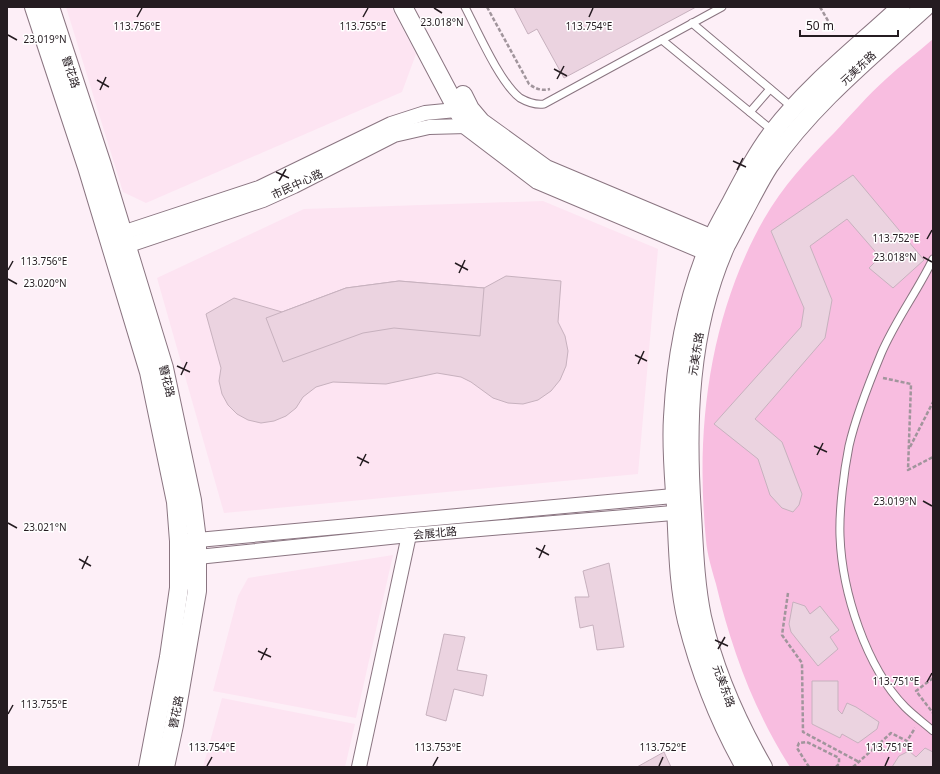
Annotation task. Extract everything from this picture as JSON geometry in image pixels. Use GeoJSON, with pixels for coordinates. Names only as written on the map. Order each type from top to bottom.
{"type":"FeatureCollection","features":[{"type":"Feature","properties":{"kind":"street","name":"簪花路"},"geometry":{"type":"LineString","coordinates":[[34,7],[87,167],[164,368],[182,450],[188,540],[197,557],[197,591],[183,678],[165,767]]}},
{"type":"Feature","properties":{"kind":"street","name":"簪花路"},"geometry":{"type":"LineString","coordinates":[[50,7],[117,242]]}},
{"type":"Feature","properties":{"kind":"street"},"geometry":{"type":"LineString","coordinates":[[403,7],[464,110],[474,124],[538,180],[717,248]]}},
{"type":"Feature","properties":{"kind":"street"},"geometry":{"type":"LineString","coordinates":[[415,7],[464,110]]}},
{"type":"Feature","properties":{"kind":"street","name":"元美东路"},"geometry":{"type":"LineString","coordinates":[[717,248],[754,161],[774,132],[818,84],[901,7]]}},
{"type":"Feature","properties":{"kind":"street","name":"元美东路"},"geometry":{"type":"LineString","coordinates":[[763,767],[743,732],[727,696],[702,616],[695,567],[683,503],[673,418],[677,372],[684,325],[696,282],[768,168],[788,140],[829,95],[925,7]]}},
{"type":"Feature","properties":{"kind":"street","name":"市民中心路"},"geometry":{"type":"LineString","coordinates":[[117,242],[259,188],[390,124],[426,113],[464,110]]}},
{"type":"Feature","properties":{"kind":"street","name":"市民中心路"},"geometry":{"type":"LineString","coordinates":[[117,242],[263,200],[294,186],[394,135],[429,127],[474,124]]}},
{"type":"Feature","properties":{"kind":"street","name":"元美东路"},"geometry":{"type":"LineString","coordinates":[[683,503],[679,568],[687,620],[712,702],[729,739],[745,767]]}},
{"type":"Feature","properties":{"kind":"street","name":"会展北路"},"geometry":{"type":"LineString","coordinates":[[188,540],[683,503]]}},
{"type":"Feature","properties":{"kind":"street","name":"会展北路"},"geometry":{"type":"LineString","coordinates":[[180,559],[408,535],[683,503]]}},
{"type":"Feature","properties":{"kind":"street"},"geometry":{"type":"LineString","coordinates":[[359,767],[408,535]]}},
{"type":"Feature","properties":{"kind":"street","name":"簪花路"},"geometry":{"type":"LineString","coordinates":[[148,767],[169,657],[179,588],[180,559],[188,540]]}},
{"type":"Feature","properties":{"kind":"lane"},"geometry":{"type":"LineString","coordinates":[[465,7],[499,71],[512,89],[520,97],[537,105],[544,104],[722,7]]}},
{"type":"Feature","properties":{"kind":"lane"},"geometry":{"type":"LineString","coordinates":[[692,23],[794,109]]}},
{"type":"Feature","properties":{"kind":"lane"},"geometry":{"type":"LineString","coordinates":[[662,40],[774,132]]}},
{"type":"Feature","properties":{"kind":"lane"},"geometry":{"type":"LineString","coordinates":[[750,112],[770,89]]}},
{"type":"Feature","properties":{"kind":"lane"},"geometry":{"type":"LineString","coordinates":[[933,259],[899,316],[881,354],[864,398],[849,445],[840,536],[845,573],[856,623],[876,668],[905,707],[933,731]]}},
{"type":"Feature","properties":{"kind":"path"},"geometry":{"type":"LineString","coordinates":[[487,7],[529,84],[535,89],[544,90],[553,88]]}},
{"type":"Feature","properties":{"kind":"path"},"geometry":{"type":"LineString","coordinates":[[820,7],[834,31]]}},
{"type":"Feature","properties":{"kind":"path"},"geometry":{"type":"LineString","coordinates":[[883,378],[911,384],[908,470],[933,457]]}},
{"type":"Feature","properties":{"kind":"path"},"geometry":{"type":"LineString","coordinates":[[909,449],[933,402]]}},
{"type":"Feature","properties":{"kind":"path"},"geometry":{"type":"LineString","coordinates":[[788,593],[782,635],[802,663],[804,732],[859,762]]}},
{"type":"Feature","properties":{"kind":"path"},"geometry":{"type":"LineString","coordinates":[[933,678],[916,691],[933,713]]}},
{"type":"Feature","properties":{"kind":"path"},"geometry":{"type":"LineString","coordinates":[[853,767],[891,733],[907,741],[920,720]]}},
{"type":"Feature","properties":{"kind":"path"},"geometry":{"type":"LineString","coordinates":[[809,767],[798,748],[799,743],[807,742],[839,758],[840,764],[836,767]]}},
{"type":"Feature","properties":{"kind":"shaded area"},"geometry":{"type":"Polygon","coordinates":[[[66,7],[391,7],[416,54],[402,92],[146,203],[123,192],[66,7]]]}},
{"type":"Feature","properties":{"kind":"shaded area"},"geometry":{"type":"Polygon","coordinates":[[[933,39],[933,767],[790,767],[765,724],[745,678],[729,632],[709,556],[706,540],[703,499],[703,457],[705,416],[710,375],[719,334],[730,295],[745,256],[771,207],[805,163],[879,85],[933,39]]]}},
{"type":"Feature","properties":{"kind":"shaded area"},"geometry":{"type":"Polygon","coordinates":[[[543,201],[658,249],[638,474],[224,513],[157,278],[304,209],[543,201]]]}},
{"type":"Feature","properties":{"kind":"shaded area"},"geometry":{"type":"Polygon","coordinates":[[[393,555],[356,718],[213,691],[238,596],[248,578],[393,555]]]}},
{"type":"Feature","properties":{"kind":"shaded area"},"geometry":{"type":"Polygon","coordinates":[[[222,698],[355,724],[345,767],[203,767],[222,698]]]}},
{"type":"Feature","properties":{"kind":"building"},"geometry":{"type":"Polygon","coordinates":[[[514,7],[696,7],[564,78],[537,29],[528,34],[514,7]]]}},
{"type":"Feature","properties":{"kind":"building"},"geometry":{"type":"Polygon","coordinates":[[[853,175],[924,260],[893,288],[869,268],[880,257],[847,219],[810,246],[832,300],[825,338],[755,419],[782,442],[802,494],[799,505],[793,512],[782,508],[770,495],[758,459],[714,424],[801,327],[804,308],[771,231],[853,175]]]}},
{"type":"Feature","properties":{"kind":"building"},"geometry":{"type":"Polygon","coordinates":[[[506,276],[561,281],[558,322],[565,336],[568,351],[566,366],[560,380],[551,391],[538,400],[523,404],[508,403],[493,398],[471,382],[461,377],[437,373],[386,384],[333,382],[316,387],[303,397],[296,408],[286,416],[274,421],[261,423],[248,420],[237,414],[228,405],[222,394],[219,381],[221,368],[206,314],[234,298],[282,312],[346,288],[399,281],[484,288],[506,276]]]}},
{"type":"Feature","properties":{"kind":"building"},"geometry":{"type":"Polygon","coordinates":[[[399,281],[484,288],[480,336],[394,328],[363,333],[283,362],[266,318],[346,288],[399,281]]]}},
{"type":"Feature","properties":{"kind":"building"},"geometry":{"type":"Polygon","coordinates":[[[609,563],[624,647],[597,650],[593,625],[580,628],[575,597],[589,597],[583,571],[609,563]]]}},
{"type":"Feature","properties":{"kind":"building"},"geometry":{"type":"Polygon","coordinates":[[[793,602],[805,606],[810,614],[820,606],[839,630],[830,637],[838,649],[818,666],[791,632],[789,624],[793,602]]]}},
{"type":"Feature","properties":{"kind":"building"},"geometry":{"type":"Polygon","coordinates":[[[444,634],[465,637],[457,670],[487,675],[483,696],[454,689],[446,721],[426,715],[444,634]]]}},
{"type":"Feature","properties":{"kind":"building"},"geometry":{"type":"Polygon","coordinates":[[[812,681],[838,681],[838,710],[842,714],[847,703],[856,707],[879,722],[877,729],[858,743],[842,734],[840,738],[812,724],[812,681]]]}},
{"type":"Feature","properties":{"kind":"building"},"geometry":{"type":"Polygon","coordinates":[[[925,748],[933,752],[933,767],[892,767],[899,756],[909,751],[916,757],[925,748]]]}},
{"type":"Feature","properties":{"kind":"building"},"geometry":{"type":"Polygon","coordinates":[[[664,752],[671,767],[637,767],[664,752]]]}}]}
